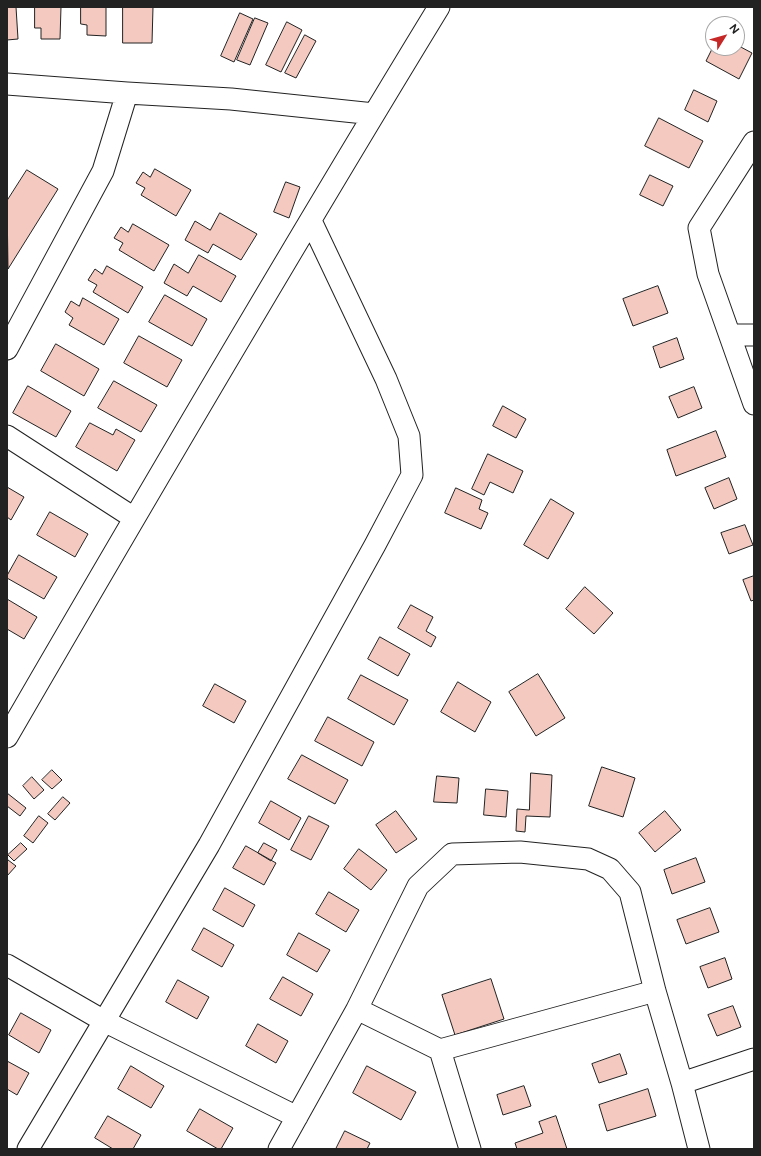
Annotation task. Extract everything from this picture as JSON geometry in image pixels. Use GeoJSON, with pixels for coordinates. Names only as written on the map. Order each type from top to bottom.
{"type":"FeatureCollection","features":[{"type":"Feature","properties":{"kind":"street"},"geometry":{"type":"LineString","coordinates":[[7,736],[134,518],[439,7]]}},
{"type":"Feature","properties":{"kind":"street"},"geometry":{"type":"LineString","coordinates":[[7,84],[231,99],[374,114]]}},
{"type":"Feature","properties":{"kind":"street"},"geometry":{"type":"LineString","coordinates":[[7,349],[102,171],[127,93]]}},
{"type":"Feature","properties":{"kind":"street"},"geometry":{"type":"LineString","coordinates":[[754,142],[699,228],[708,274],[754,404]]}},
{"type":"Feature","properties":{"kind":"street"},"geometry":{"type":"LineString","coordinates":[[28,1149],[213,838],[375,545],[412,475],[409,436],[386,379],[311,220]]}},
{"type":"Feature","properties":{"kind":"street"},"geometry":{"type":"LineString","coordinates":[[730,335],[754,335]]}},
{"type":"Feature","properties":{"kind":"street"},"geometry":{"type":"LineString","coordinates":[[7,436],[134,518]]}},
{"type":"Feature","properties":{"kind":"street"},"geometry":{"type":"LineString","coordinates":[[279,1149],[357,1009],[418,886],[452,854],[520,852],[588,859],[610,868],[630,892],[654,991],[682,1083],[699,1149]]}},
{"type":"Feature","properties":{"kind":"street"},"geometry":{"type":"LineString","coordinates":[[7,965],[104,1021],[297,1117]]}},
{"type":"Feature","properties":{"kind":"street"},"geometry":{"type":"LineString","coordinates":[[357,1009],[440,1050],[654,991]]}},
{"type":"Feature","properties":{"kind":"street"},"geometry":{"type":"LineString","coordinates":[[440,1050],[470,1149]]}},
{"type":"Feature","properties":{"kind":"street"},"geometry":{"type":"LineString","coordinates":[[682,1083],[754,1059]]}},
{"type":"Feature","properties":{"kind":"building"},"geometry":{"type":"Polygon","coordinates":[[[7,7],[16,7],[18,39],[7,40],[7,7]]]}},
{"type":"Feature","properties":{"kind":"building"},"geometry":{"type":"Polygon","coordinates":[[[35,7],[61,7],[60,39],[41,39],[41,28],[35,28],[35,7]]]}},
{"type":"Feature","properties":{"kind":"building"},"geometry":{"type":"Polygon","coordinates":[[[81,7],[106,7],[106,36],[87,35],[87,25],[81,24],[81,7]]]}},
{"type":"Feature","properties":{"kind":"building"},"geometry":{"type":"Polygon","coordinates":[[[123,7],[153,7],[152,43],[123,43],[123,7]]]}},
{"type":"Feature","properties":{"kind":"building"},"geometry":{"type":"Polygon","coordinates":[[[240,13],[253,19],[234,62],[221,56],[240,13]]]}},
{"type":"Feature","properties":{"kind":"building"},"geometry":{"type":"Polygon","coordinates":[[[255,18],[268,23],[250,65],[237,60],[255,18]]]}},
{"type":"Feature","properties":{"kind":"building"},"geometry":{"type":"Polygon","coordinates":[[[287,22],[302,30],[281,72],[266,65],[287,22]]]}},
{"type":"Feature","properties":{"kind":"building"},"geometry":{"type":"Polygon","coordinates":[[[305,35],[316,41],[296,78],[285,73],[305,35]]]}},
{"type":"Feature","properties":{"kind":"building"},"geometry":{"type":"Polygon","coordinates":[[[745,49],[752,53],[739,79],[706,61],[708,56],[745,56],[745,49]]]}},
{"type":"Feature","properties":{"kind":"building"},"geometry":{"type":"Polygon","coordinates":[[[694,90],[717,101],[708,122],[685,110],[694,90]]]}},
{"type":"Feature","properties":{"kind":"building"},"geometry":{"type":"Polygon","coordinates":[[[659,118],[703,141],[689,168],[645,146],[659,118]]]}},
{"type":"Feature","properties":{"kind":"building"},"geometry":{"type":"Polygon","coordinates":[[[155,169],[191,190],[176,216],[141,195],[145,188],[136,183],[143,172],[150,177],[155,169]]]}},
{"type":"Feature","properties":{"kind":"building"},"geometry":{"type":"Polygon","coordinates":[[[27,170],[58,189],[8,269],[7,201],[27,170]]]}},
{"type":"Feature","properties":{"kind":"building"},"geometry":{"type":"Polygon","coordinates":[[[650,175],[673,186],[663,206],[640,195],[650,175]]]}},
{"type":"Feature","properties":{"kind":"building"},"geometry":{"type":"Polygon","coordinates":[[[286,182],[300,187],[289,218],[274,212],[286,182]]]}},
{"type":"Feature","properties":{"kind":"building"},"geometry":{"type":"Polygon","coordinates":[[[220,213],[257,234],[241,260],[213,244],[208,253],[185,240],[195,221],[210,230],[220,213]]]}},
{"type":"Feature","properties":{"kind":"building"},"geometry":{"type":"Polygon","coordinates":[[[133,224],[169,245],[154,271],[119,250],[123,243],[114,238],[121,227],[128,232],[133,224]]]}},
{"type":"Feature","properties":{"kind":"building"},"geometry":{"type":"Polygon","coordinates":[[[199,255],[236,276],[221,302],[193,286],[187,296],[164,283],[174,264],[188,273],[199,255]]]}},
{"type":"Feature","properties":{"kind":"building"},"geometry":{"type":"Polygon","coordinates":[[[107,266],[143,287],[128,313],[93,292],[97,285],[88,280],[95,269],[102,274],[107,266]]]}},
{"type":"Feature","properties":{"kind":"building"},"geometry":{"type":"Polygon","coordinates":[[[658,286],[668,313],[633,326],[623,299],[658,286]]]}},
{"type":"Feature","properties":{"kind":"building"},"geometry":{"type":"Polygon","coordinates":[[[165,295],[207,319],[192,346],[149,322],[165,295]]]}},
{"type":"Feature","properties":{"kind":"building"},"geometry":{"type":"Polygon","coordinates":[[[83,298],[119,319],[104,345],[69,325],[73,318],[65,312],[71,301],[79,306],[83,298]]]}},
{"type":"Feature","properties":{"kind":"building"},"geometry":{"type":"Polygon","coordinates":[[[139,336],[182,360],[167,387],[124,363],[139,336]]]}},
{"type":"Feature","properties":{"kind":"building"},"geometry":{"type":"Polygon","coordinates":[[[677,338],[684,359],[660,368],[653,347],[677,338]]]}},
{"type":"Feature","properties":{"kind":"building"},"geometry":{"type":"Polygon","coordinates":[[[56,344],[99,369],[84,396],[41,371],[56,344]]]}},
{"type":"Feature","properties":{"kind":"building"},"geometry":{"type":"Polygon","coordinates":[[[114,381],[157,405],[141,432],[98,408],[114,381]]]}},
{"type":"Feature","properties":{"kind":"building"},"geometry":{"type":"Polygon","coordinates":[[[28,386],[71,411],[56,437],[13,413],[28,386]]]}},
{"type":"Feature","properties":{"kind":"building"},"geometry":{"type":"Polygon","coordinates":[[[694,387],[702,408],[678,418],[669,397],[694,387]]]}},
{"type":"Feature","properties":{"kind":"building"},"geometry":{"type":"Polygon","coordinates":[[[503,406],[526,419],[516,438],[493,426],[503,406]]]}},
{"type":"Feature","properties":{"kind":"building"},"geometry":{"type":"Polygon","coordinates":[[[90,423],[113,435],[116,429],[135,440],[117,471],[76,447],[90,423]]]}},
{"type":"Feature","properties":{"kind":"building"},"geometry":{"type":"Polygon","coordinates":[[[716,431],[726,457],[676,476],[667,450],[716,431]]]}},
{"type":"Feature","properties":{"kind":"building"},"geometry":{"type":"Polygon","coordinates":[[[488,454],[523,471],[513,493],[490,482],[484,495],[472,489],[488,454]]]}},
{"type":"Feature","properties":{"kind":"building"},"geometry":{"type":"Polygon","coordinates":[[[729,478],[737,499],[714,509],[705,488],[729,478]]]}},
{"type":"Feature","properties":{"kind":"building"},"geometry":{"type":"Polygon","coordinates":[[[7,487],[24,497],[11,520],[7,517],[7,487]]]}},
{"type":"Feature","properties":{"kind":"building"},"geometry":{"type":"Polygon","coordinates":[[[456,488],[482,500],[479,509],[488,513],[481,529],[445,513],[456,488]]]}},
{"type":"Feature","properties":{"kind":"building"},"geometry":{"type":"Polygon","coordinates":[[[551,499],[574,513],[548,559],[524,545],[551,499]]]}},
{"type":"Feature","properties":{"kind":"building"},"geometry":{"type":"Polygon","coordinates":[[[50,512],[88,534],[75,557],[37,535],[50,512]]]}},
{"type":"Feature","properties":{"kind":"building"},"geometry":{"type":"Polygon","coordinates":[[[745,525],[753,545],[729,554],[721,533],[745,525]]]}},
{"type":"Feature","properties":{"kind":"building"},"geometry":{"type":"Polygon","coordinates":[[[19,555],[57,577],[44,599],[7,578],[19,555]]]}},
{"type":"Feature","properties":{"kind":"building"},"geometry":{"type":"Polygon","coordinates":[[[754,576],[754,600],[751,601],[743,580],[754,576]]]}},
{"type":"Feature","properties":{"kind":"building"},"geometry":{"type":"Polygon","coordinates":[[[585,587],[613,613],[594,634],[566,609],[585,587]]]}},
{"type":"Feature","properties":{"kind":"building"},"geometry":{"type":"Polygon","coordinates":[[[7,599],[37,617],[24,639],[7,629],[7,599]]]}},
{"type":"Feature","properties":{"kind":"building"},"geometry":{"type":"Polygon","coordinates":[[[411,605],[433,617],[426,631],[436,637],[431,647],[398,628],[411,605]]]}},
{"type":"Feature","properties":{"kind":"building"},"geometry":{"type":"Polygon","coordinates":[[[380,637],[410,654],[398,676],[368,659],[380,637]]]}},
{"type":"Feature","properties":{"kind":"building"},"geometry":{"type":"Polygon","coordinates":[[[538,674],[565,718],[536,736],[509,692],[538,674]]]}},
{"type":"Feature","properties":{"kind":"building"},"geometry":{"type":"Polygon","coordinates":[[[361,675],[408,700],[394,725],[348,699],[361,675]]]}},
{"type":"Feature","properties":{"kind":"building"},"geometry":{"type":"Polygon","coordinates":[[[458,682],[491,702],[475,732],[441,712],[458,682]]]}},
{"type":"Feature","properties":{"kind":"building"},"geometry":{"type":"Polygon","coordinates":[[[215,684],[246,701],[234,723],[203,706],[215,684]]]}},
{"type":"Feature","properties":{"kind":"building"},"geometry":{"type":"Polygon","coordinates":[[[328,717],[374,742],[362,766],[315,741],[328,717]]]}},
{"type":"Feature","properties":{"kind":"building"},"geometry":{"type":"Polygon","coordinates":[[[302,755],[348,780],[335,804],[288,779],[302,755]]]}},
{"type":"Feature","properties":{"kind":"building"},"geometry":{"type":"Polygon","coordinates":[[[602,767],[635,778],[623,817],[589,806],[602,767]]]}},
{"type":"Feature","properties":{"kind":"building"},"geometry":{"type":"Polygon","coordinates":[[[52,770],[62,780],[52,789],[42,780],[52,770]]]}},
{"type":"Feature","properties":{"kind":"building"},"geometry":{"type":"Polygon","coordinates":[[[531,773],[552,775],[550,817],[526,816],[525,832],[516,831],[517,809],[529,810],[531,773]]]}},
{"type":"Feature","properties":{"kind":"building"},"geometry":{"type":"Polygon","coordinates":[[[437,776],[459,778],[457,803],[434,802],[437,776]]]}},
{"type":"Feature","properties":{"kind":"building"},"geometry":{"type":"Polygon","coordinates":[[[32,777],[44,790],[34,799],[23,786],[32,777]]]}},
{"type":"Feature","properties":{"kind":"building"},"geometry":{"type":"Polygon","coordinates":[[[486,789],[508,791],[506,817],[484,815],[486,789]]]}},
{"type":"Feature","properties":{"kind":"building"},"geometry":{"type":"Polygon","coordinates":[[[7,793],[26,808],[20,816],[7,806],[7,793]]]}},
{"type":"Feature","properties":{"kind":"building"},"geometry":{"type":"Polygon","coordinates":[[[63,797],[70,803],[55,820],[48,814],[63,797]]]}},
{"type":"Feature","properties":{"kind":"building"},"geometry":{"type":"Polygon","coordinates":[[[271,801],[301,818],[289,840],[259,823],[271,801]]]}},
{"type":"Feature","properties":{"kind":"building"},"geometry":{"type":"Polygon","coordinates":[[[396,811],[417,839],[396,853],[376,825],[396,811]]]}},
{"type":"Feature","properties":{"kind":"building"},"geometry":{"type":"Polygon","coordinates":[[[665,811],[681,830],[655,852],[639,833],[665,811]]]}},
{"type":"Feature","properties":{"kind":"building"},"geometry":{"type":"Polygon","coordinates":[[[39,816],[48,823],[33,843],[24,836],[39,816]]]}},
{"type":"Feature","properties":{"kind":"building"},"geometry":{"type":"Polygon","coordinates":[[[309,816],[329,826],[311,860],[291,850],[309,816]]]}},
{"type":"Feature","properties":{"kind":"building"},"geometry":{"type":"Polygon","coordinates":[[[21,843],[27,849],[14,861],[8,855],[21,843]]]}},
{"type":"Feature","properties":{"kind":"building"},"geometry":{"type":"Polygon","coordinates":[[[264,843],[277,850],[271,861],[258,853],[264,843]]]}},
{"type":"Feature","properties":{"kind":"building"},"geometry":{"type":"Polygon","coordinates":[[[246,846],[276,863],[264,885],[233,868],[246,846]]]}},
{"type":"Feature","properties":{"kind":"building"},"geometry":{"type":"Polygon","coordinates":[[[359,849],[387,870],[371,890],[344,869],[359,849]]]}},
{"type":"Feature","properties":{"kind":"building"},"geometry":{"type":"Polygon","coordinates":[[[696,858],[705,882],[672,894],[664,870],[696,858]]]}},
{"type":"Feature","properties":{"kind":"building"},"geometry":{"type":"Polygon","coordinates":[[[8,860],[16,866],[7,876],[7,861],[8,860]]]}},
{"type":"Feature","properties":{"kind":"building"},"geometry":{"type":"Polygon","coordinates":[[[225,888],[255,905],[243,927],[213,910],[225,888]]]}},
{"type":"Feature","properties":{"kind":"building"},"geometry":{"type":"Polygon","coordinates":[[[329,892],[359,910],[346,932],[316,914],[329,892]]]}},
{"type":"Feature","properties":{"kind":"building"},"geometry":{"type":"Polygon","coordinates":[[[710,908],[719,932],[686,944],[677,920],[710,908]]]}},
{"type":"Feature","properties":{"kind":"building"},"geometry":{"type":"Polygon","coordinates":[[[204,928],[234,945],[222,967],[192,950],[204,928]]]}},
{"type":"Feature","properties":{"kind":"building"},"geometry":{"type":"Polygon","coordinates":[[[299,933],[330,950],[317,972],[287,955],[299,933]]]}},
{"type":"Feature","properties":{"kind":"building"},"geometry":{"type":"Polygon","coordinates":[[[725,958],[732,979],[708,988],[700,967],[725,958]]]}},
{"type":"Feature","properties":{"kind":"building"},"geometry":{"type":"Polygon","coordinates":[[[283,977],[313,994],[301,1016],[270,999],[283,977]]]}},
{"type":"Feature","properties":{"kind":"building"},"geometry":{"type":"Polygon","coordinates":[[[491,979],[504,1019],[455,1035],[442,995],[491,979]]]}},
{"type":"Feature","properties":{"kind":"building"},"geometry":{"type":"Polygon","coordinates":[[[178,980],[209,997],[197,1019],[166,1002],[178,980]]]}},
{"type":"Feature","properties":{"kind":"building"},"geometry":{"type":"Polygon","coordinates":[[[733,1006],[741,1027],[717,1036],[708,1015],[733,1006]]]}},
{"type":"Feature","properties":{"kind":"building"},"geometry":{"type":"Polygon","coordinates":[[[21,1013],[51,1030],[39,1053],[9,1035],[21,1013]]]}},
{"type":"Feature","properties":{"kind":"building"},"geometry":{"type":"Polygon","coordinates":[[[258,1024],[288,1041],[276,1063],[246,1046],[258,1024]]]}},
{"type":"Feature","properties":{"kind":"building"},"geometry":{"type":"Polygon","coordinates":[[[620,1054],[627,1074],[599,1083],[592,1064],[620,1054]]]}},
{"type":"Feature","properties":{"kind":"building"},"geometry":{"type":"Polygon","coordinates":[[[7,1061],[29,1073],[17,1095],[7,1089],[7,1061]]]}},
{"type":"Feature","properties":{"kind":"building"},"geometry":{"type":"Polygon","coordinates":[[[131,1066],[164,1086],[151,1108],[118,1089],[131,1066]]]}},
{"type":"Feature","properties":{"kind":"building"},"geometry":{"type":"Polygon","coordinates":[[[367,1066],[416,1092],[401,1120],[353,1093],[367,1066]]]}},
{"type":"Feature","properties":{"kind":"building"},"geometry":{"type":"Polygon","coordinates":[[[524,1086],[531,1106],[503,1115],[497,1095],[524,1086]]]}},
{"type":"Feature","properties":{"kind":"building"},"geometry":{"type":"Polygon","coordinates":[[[648,1089],[656,1116],[607,1131],[599,1105],[648,1089]]]}},
{"type":"Feature","properties":{"kind":"building"},"geometry":{"type":"Polygon","coordinates":[[[200,1109],[233,1128],[221,1149],[218,1149],[187,1131],[200,1109]]]}},
{"type":"Feature","properties":{"kind":"building"},"geometry":{"type":"Polygon","coordinates":[[[108,1116],[141,1135],[133,1149],[113,1149],[95,1138],[108,1116]]]}},
{"type":"Feature","properties":{"kind":"building"},"geometry":{"type":"Polygon","coordinates":[[[556,1116],[567,1149],[517,1149],[515,1143],[543,1133],[539,1122],[556,1116]]]}},
{"type":"Feature","properties":{"kind":"building"},"geometry":{"type":"Polygon","coordinates":[[[345,1131],[370,1143],[367,1149],[336,1149],[345,1131]]]}}]}
